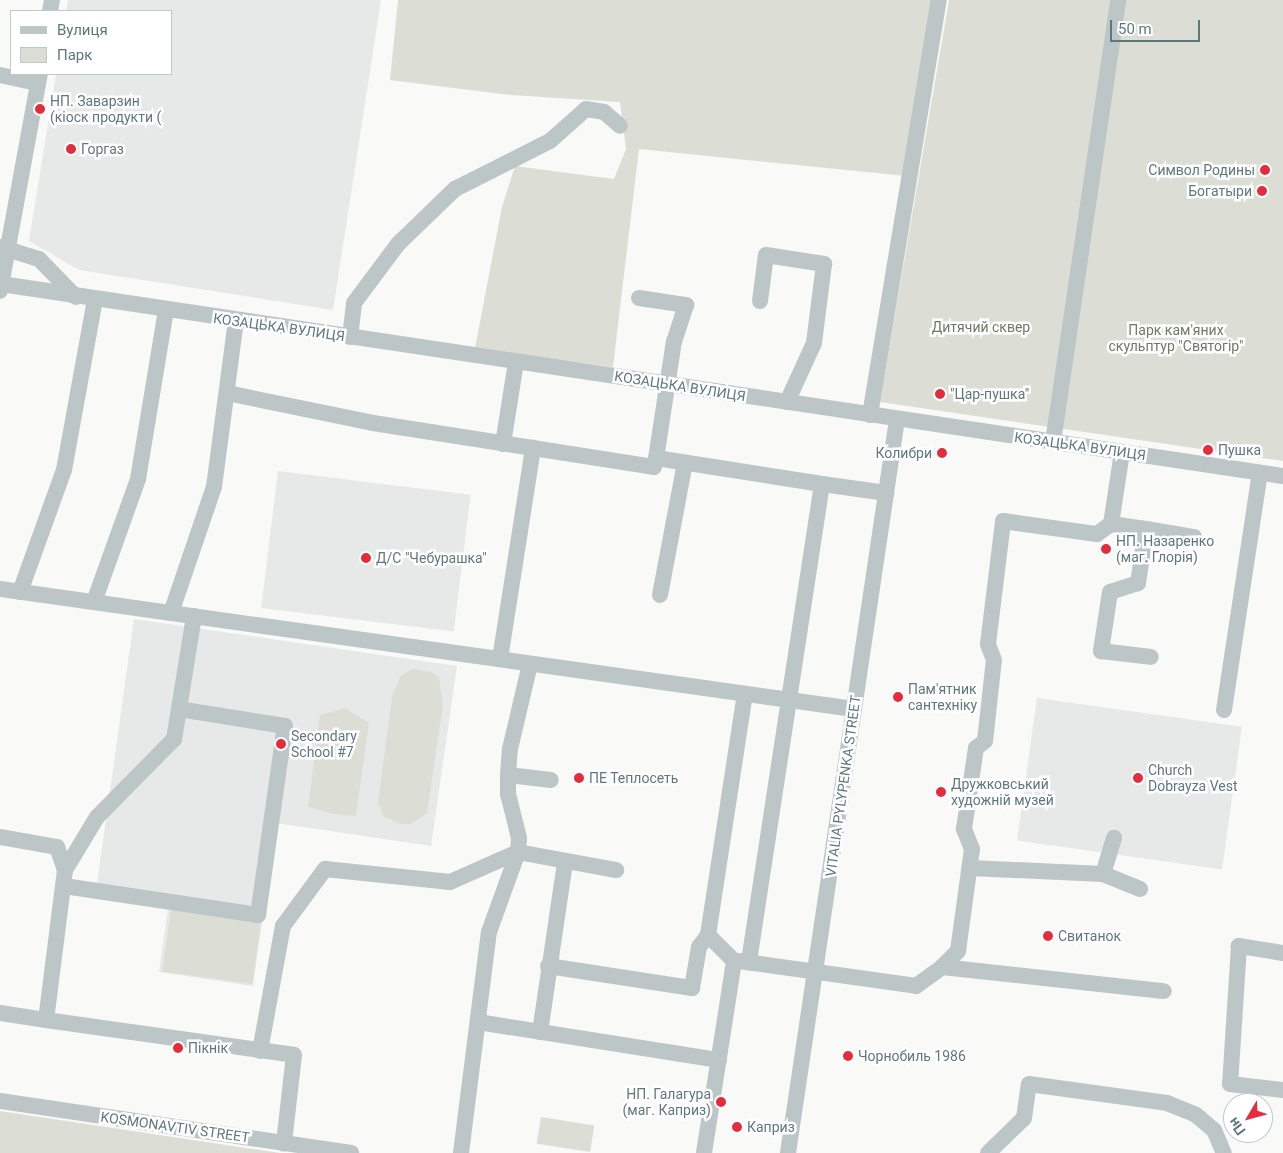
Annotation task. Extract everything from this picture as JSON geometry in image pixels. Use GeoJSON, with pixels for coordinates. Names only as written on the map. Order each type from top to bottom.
{"type":"FeatureCollection","features":[{"type":"Feature","properties":{"kind":"street"},"geometry":{"type":"LineString","coordinates":[[870,415],[939,0]]}},
{"type":"Feature","properties":{"kind":"street"},"geometry":{"type":"LineString","coordinates":[[1053,442],[1118,0]]}},
{"type":"Feature","properties":{"kind":"street"},"geometry":{"type":"LineString","coordinates":[[0,75],[39,79],[5,248],[1,288]]}},
{"type":"Feature","properties":{"kind":"street"},"geometry":{"type":"LineString","coordinates":[[350,337],[354,303],[398,244],[455,189],[550,141],[586,109],[604,112],[620,126]]}},
{"type":"Feature","properties":{"kind":"street"},"geometry":{"type":"LineString","coordinates":[[5,248],[39,259],[76,297]]}},
{"type":"Feature","properties":{"kind":"street"},"geometry":{"type":"LineString","coordinates":[[760,301],[766,255],[824,264],[814,343],[787,402]]}},
{"type":"Feature","properties":{"kind":"street","name":"КОЗАЦЬКА ВУЛИЦЯ"},"geometry":{"type":"LineString","coordinates":[[1,288],[76,297],[667,383],[1283,476]]}},
{"type":"Feature","properties":{"kind":"street"},"geometry":{"type":"LineString","coordinates":[[226,393],[373,423],[654,467],[674,341],[686,305],[640,298]]}},
{"type":"Feature","properties":{"kind":"street"},"geometry":{"type":"LineString","coordinates":[[20,592],[64,470],[95,300]]}},
{"type":"Feature","properties":{"kind":"street"},"geometry":{"type":"LineString","coordinates":[[94,602],[138,479],[166,310]]}},
{"type":"Feature","properties":{"kind":"street"},"geometry":{"type":"LineString","coordinates":[[171,613],[214,487],[236,320]]}},
{"type":"Feature","properties":{"kind":"street"},"geometry":{"type":"LineString","coordinates":[[504,444],[516,362]]}},
{"type":"Feature","properties":{"kind":"street","name":"VITALIA PYLYPENKA STREET"},"geometry":{"type":"LineString","coordinates":[[788,1153],[897,418]]}},
{"type":"Feature","properties":{"kind":"street"},"geometry":{"type":"LineString","coordinates":[[500,659],[533,448]]}},
{"type":"Feature","properties":{"kind":"street"},"geometry":{"type":"LineString","coordinates":[[1111,524],[1122,452]]}},
{"type":"Feature","properties":{"kind":"street"},"geometry":{"type":"LineString","coordinates":[[656,458],[886,494]]}},
{"type":"Feature","properties":{"kind":"street"},"geometry":{"type":"LineString","coordinates":[[660,595],[685,463]]}},
{"type":"Feature","properties":{"kind":"street"},"geometry":{"type":"LineString","coordinates":[[1224,710],[1260,473]]}},
{"type":"Feature","properties":{"kind":"street"},"geometry":{"type":"LineString","coordinates":[[704,1153],[719,1060],[742,962],[789,700],[822,484]]}},
{"type":"Feature","properties":{"kind":"street"},"geometry":{"type":"LineString","coordinates":[[708,934],[742,962],[916,986],[942,967],[958,951],[970,868],[972,849],[964,829],[976,748],[985,741],[994,660],[988,644],[1002,521],[1097,534],[1111,524],[1194,537]]}},
{"type":"Feature","properties":{"kind":"street"},"geometry":{"type":"LineString","coordinates":[[1146,530],[1138,584],[1110,592],[1101,650],[1151,657]]}},
{"type":"Feature","properties":{"kind":"street"},"geometry":{"type":"LineString","coordinates":[[0,589],[854,709]]}},
{"type":"Feature","properties":{"kind":"street"},"geometry":{"type":"LineString","coordinates":[[46,1020],[64,878],[97,817],[174,739],[194,616]]}},
{"type":"Feature","properties":{"kind":"street"},"geometry":{"type":"LineString","coordinates":[[462,1153],[489,932],[518,852],[519,838],[508,794],[508,775],[514,732],[530,664]]}},
{"type":"Feature","properties":{"kind":"street"},"geometry":{"type":"LineString","coordinates":[[548,966],[692,988],[699,947],[708,934],[745,694]]}},
{"type":"Feature","properties":{"kind":"street"},"geometry":{"type":"LineString","coordinates":[[64,878],[258,915],[285,726],[179,709]]}},
{"type":"Feature","properties":{"kind":"street"},"geometry":{"type":"LineString","coordinates":[[508,775],[551,780]]}},
{"type":"Feature","properties":{"kind":"street"},"geometry":{"type":"LineString","coordinates":[[0,837],[56,847],[64,878]]}},
{"type":"Feature","properties":{"kind":"street"},"geometry":{"type":"LineString","coordinates":[[1103,874],[1114,838]]}},
{"type":"Feature","properties":{"kind":"street"},"geometry":{"type":"LineString","coordinates":[[260,1051],[282,926],[325,869],[450,882],[518,852],[616,870]]}},
{"type":"Feature","properties":{"kind":"street"},"geometry":{"type":"LineString","coordinates":[[540,1032],[548,966],[565,862]]}},
{"type":"Feature","properties":{"kind":"street"},"geometry":{"type":"LineString","coordinates":[[970,868],[1103,874],[1140,889]]}},
{"type":"Feature","properties":{"kind":"street"},"geometry":{"type":"LineString","coordinates":[[1283,953],[1239,946],[1230,1084],[1283,1090]]}},
{"type":"Feature","properties":{"kind":"street"},"geometry":{"type":"LineString","coordinates":[[942,967],[1164,991]]}},
{"type":"Feature","properties":{"kind":"street"},"geometry":{"type":"LineString","coordinates":[[0,1013],[294,1055],[284,1143]]}},
{"type":"Feature","properties":{"kind":"street"},"geometry":{"type":"LineString","coordinates":[[478,1022],[719,1060]]}},
{"type":"Feature","properties":{"kind":"street"},"geometry":{"type":"LineString","coordinates":[[988,1153],[1024,1118],[1029,1084],[1167,1103],[1196,1115],[1214,1130],[1224,1153]]}},
{"type":"Feature","properties":{"kind":"street","name":"KOSMONAVTIV STREET"},"geometry":{"type":"LineString","coordinates":[[0,1102],[351,1153]]}},
{"type":"Feature","properties":{"kind":"shaded area"},"geometry":{"type":"Polygon","coordinates":[[[68,0],[381,0],[333,310],[79,270],[29,241],[56,75],[172,75],[172,10],[66,10],[68,0]]]}},
{"type":"Feature","properties":{"kind":"shaded area"},"geometry":{"type":"Polygon","coordinates":[[[278,471],[471,495],[454,632],[261,608],[278,471]]]}},
{"type":"Feature","properties":{"kind":"shaded area","name":"Secondary School #7"},"geometry":{"type":"Polygon","coordinates":[[[134,619],[457,666],[431,846],[276,823],[253,986],[159,972],[168,908],[95,898],[134,619]]]}},
{"type":"Feature","properties":{"kind":"shaded area"},"geometry":{"type":"Polygon","coordinates":[[[1037,698],[1242,727],[1222,869],[1017,841],[1037,698]]]}},
{"type":"Feature","properties":{"kind":"green space"},"geometry":{"type":"Polygon","coordinates":[[[398,0],[934,0],[906,176],[639,149],[613,367],[475,348],[502,207],[515,166],[614,179],[626,149],[620,102],[511,95],[390,80],[398,0]]]}},
{"type":"Feature","properties":{"kind":"green space"},"geometry":{"type":"Polygon","coordinates":[[[949,0],[1283,0],[1283,461],[880,402],[949,0]]]}},
{"type":"Feature","properties":{"kind":"green space"},"geometry":{"type":"Polygon","coordinates":[[[413,669],[432,672],[439,677],[443,705],[427,813],[411,824],[401,824],[384,817],[378,803],[392,696],[401,675],[413,669]]]}},
{"type":"Feature","properties":{"kind":"green space"},"geometry":{"type":"Polygon","coordinates":[[[345,708],[369,723],[356,816],[332,814],[308,807],[320,715],[345,708]]]}},
{"type":"Feature","properties":{"kind":"green space"},"geometry":{"type":"Polygon","coordinates":[[[171,909],[261,922],[252,984],[162,971],[171,909]]]}},
{"type":"Feature","properties":{"kind":"green space"},"geometry":{"type":"Polygon","coordinates":[[[0,1111],[280,1153],[0,1153],[0,1111]]]}},
{"type":"Feature","properties":{"kind":"green space"},"geometry":{"type":"Polygon","coordinates":[[[541,1117],[594,1125],[590,1152],[537,1144],[541,1117]]]}},
{"type":"Feature","properties":{"kind":"place","name":"НП. Заварзин (кіоск продукти ("},"geometry":{"type":"Point","coordinates":[40,109]}},
{"type":"Feature","properties":{"kind":"place","name":"Горгаз"},"geometry":{"type":"Point","coordinates":[71,149]}},
{"type":"Feature","properties":{"kind":"place","name":"Символ Родины"},"geometry":{"type":"Point","coordinates":[1265,170]}},
{"type":"Feature","properties":{"kind":"place","name":"Богатыри"},"geometry":{"type":"Point","coordinates":[1262,191]}},
{"type":"Feature","properties":{"kind":"place","name":"\"Цар-пушка\""},"geometry":{"type":"Point","coordinates":[940,394]}},
{"type":"Feature","properties":{"kind":"place","name":"Пушка"},"geometry":{"type":"Point","coordinates":[1208,450]}},
{"type":"Feature","properties":{"kind":"place","name":"Колибри"},"geometry":{"type":"Point","coordinates":[942,453]}},
{"type":"Feature","properties":{"kind":"place","name":"НП. Назаренко (маг. Глорія)"},"geometry":{"type":"Point","coordinates":[1106,549]}},
{"type":"Feature","properties":{"kind":"place","name":"Д/С \"Чебурашка\""},"geometry":{"type":"Point","coordinates":[366,558]}},
{"type":"Feature","properties":{"kind":"place","name":"Пам'ятник сантехніку"},"geometry":{"type":"Point","coordinates":[898,697]}},
{"type":"Feature","properties":{"kind":"place","name":"Secondary School #7"},"geometry":{"type":"Point","coordinates":[281,744]}},
{"type":"Feature","properties":{"kind":"place","name":"ПЕ Теплосеть"},"geometry":{"type":"Point","coordinates":[579,778]}},
{"type":"Feature","properties":{"kind":"place","name":"Church Dobrayza Vest"},"geometry":{"type":"Point","coordinates":[1138,778]}},
{"type":"Feature","properties":{"kind":"place","name":"Дружковський художній музей"},"geometry":{"type":"Point","coordinates":[941,792]}},
{"type":"Feature","properties":{"kind":"place","name":"Свитанок"},"geometry":{"type":"Point","coordinates":[1048,936]}},
{"type":"Feature","properties":{"kind":"place","name":"Пікнік"},"geometry":{"type":"Point","coordinates":[178,1048]}},
{"type":"Feature","properties":{"kind":"place","name":"Чорнобиль 1986"},"geometry":{"type":"Point","coordinates":[848,1056]}},
{"type":"Feature","properties":{"kind":"place","name":"НП. Галагура (маг. Каприз)"},"geometry":{"type":"Point","coordinates":[721,1102]}},
{"type":"Feature","properties":{"kind":"place","name":"Каприз"},"geometry":{"type":"Point","coordinates":[737,1127]}},
{"type":"Feature","properties":{"kind":"park label","name":"Дитячий сквер"},"geometry":{"type":"Point","coordinates":[981,327]}},
{"type":"Feature","properties":{"kind":"park label","name":"Парк кам'яних скульптур \"Святогір\""},"geometry":{"type":"Point","coordinates":[1176,338]}}]}
